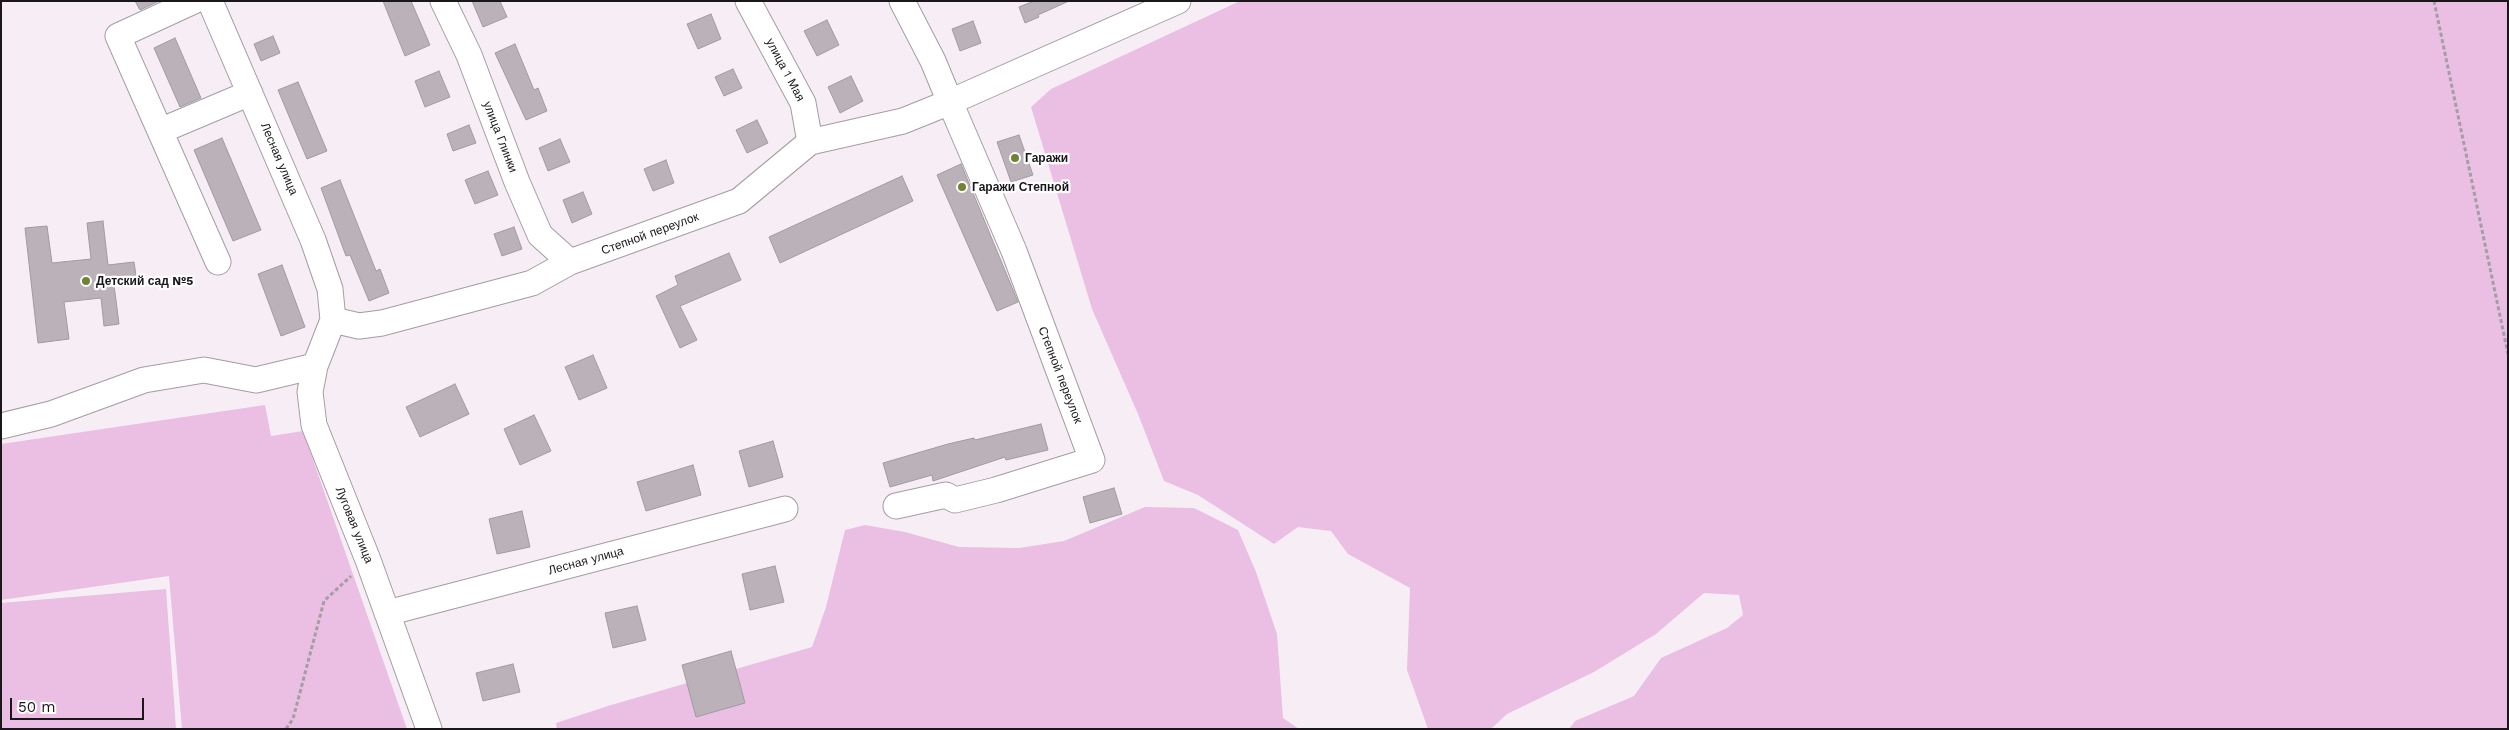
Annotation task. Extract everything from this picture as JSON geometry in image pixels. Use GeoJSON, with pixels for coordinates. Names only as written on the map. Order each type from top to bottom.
{"type":"FeatureCollection","features":[{"type":"Feature","properties":{"kind":"street"},"geometry":{"type":"LineString","coordinates":[[194,1],[118,36],[218,262]]}},
{"type":"Feature","properties":{"kind":"street","name":"Лесная улица"},"geometry":{"type":"LineString","coordinates":[[210,1],[314,240],[330,289],[333,320]]}},
{"type":"Feature","properties":{"kind":"street","name":"улица Глинки"},"geometry":{"type":"LineString","coordinates":[[443,1],[469,55],[517,182],[540,235],[570,262]]}},
{"type":"Feature","properties":{"kind":"street","name":"улица 1 Мая"},"geometry":{"type":"LineString","coordinates":[[748,1],[803,103],[810,142]]}},
{"type":"Feature","properties":{"kind":"street","name":"Степной переулок"},"geometry":{"type":"LineString","coordinates":[[896,506],[946,495],[955,500],[996,490],[1092,460],[1014,251],[933,61],[902,1]]}},
{"type":"Feature","properties":{"kind":"street","name":"Степной переулок"},"geometry":{"type":"LineString","coordinates":[[333,320],[359,326],[382,323],[532,283],[570,262],[739,201],[810,142],[903,121],[1178,1]]}},
{"type":"Feature","properties":{"kind":"street"},"geometry":{"type":"LineString","coordinates":[[160,132],[250,93]]}},
{"type":"Feature","properties":{"kind":"street","name":"Луговая улица"},"geometry":{"type":"LineString","coordinates":[[333,320],[315,366],[310,392],[314,424],[368,560],[429,729]]}},
{"type":"Feature","properties":{"kind":"street"},"geometry":{"type":"LineString","coordinates":[[1,426],[51,414],[144,380],[204,370],[256,380],[315,366]]}},
{"type":"Feature","properties":{"kind":"street","name":"Лесная улица"},"geometry":{"type":"LineString","coordinates":[[387,613],[785,510]]}},
{"type":"Feature","properties":{"kind":"path"},"geometry":{"type":"LineString","coordinates":[[2434,1],[2508,354]]}},
{"type":"Feature","properties":{"kind":"path"},"geometry":{"type":"LineString","coordinates":[[286,729],[293,719],[324,601],[368,560]]}},
{"type":"Feature","properties":{"kind":"shaded area"},"geometry":{"type":"Polygon","coordinates":[[[1240,1],[2508,1],[2508,729],[1569,729],[1575,721],[1634,696],[1661,658],[1727,628],[1743,615],[1739,595],[1704,593],[1656,634],[1594,672],[1507,714],[1491,729],[1428,729],[1407,670],[1410,588],[1348,554],[1331,531],[1298,527],[1274,544],[1198,495],[1164,481],[1138,414],[1092,309],[1031,107],[1051,89],[1240,1]]]}},
{"type":"Feature","properties":{"kind":"shaded area"},"geometry":{"type":"Polygon","coordinates":[[[265,405],[271,436],[303,431],[407,729],[182,729],[169,576],[1,600],[1,444],[265,405]]]}},
{"type":"Feature","properties":{"kind":"shaded area"},"geometry":{"type":"Polygon","coordinates":[[[1145,507],[1194,508],[1238,530],[1256,572],[1277,634],[1283,718],[1299,729],[557,729],[556,723],[611,705],[812,647],[826,607],[845,530],[865,525],[905,532],[959,547],[1019,548],[1064,541],[1145,507]]]}},
{"type":"Feature","properties":{"kind":"shaded area"},"geometry":{"type":"Polygon","coordinates":[[[166,589],[176,729],[1,729],[1,603],[166,589]]]}},
{"type":"Feature","properties":{"kind":"building"},"geometry":{"type":"Polygon","coordinates":[[[135,1],[159,1],[140,10],[135,1]]]}},
{"type":"Feature","properties":{"kind":"building"},"geometry":{"type":"Polygon","coordinates":[[[383,1],[411,1],[430,45],[405,56],[383,1]]]}},
{"type":"Feature","properties":{"kind":"building"},"geometry":{"type":"Polygon","coordinates":[[[472,1],[500,1],[507,17],[483,27],[472,1]]]}},
{"type":"Feature","properties":{"kind":"building"},"geometry":{"type":"Polygon","coordinates":[[[1034,1],[1069,1],[1025,23],[1019,7],[1034,1]]]}},
{"type":"Feature","properties":{"kind":"building"},"geometry":{"type":"Polygon","coordinates":[[[711,14],[721,39],[698,49],[687,24],[711,14]]]}},
{"type":"Feature","properties":{"kind":"building"},"geometry":{"type":"Polygon","coordinates":[[[827,20],[839,45],[817,56],[804,31],[827,20]]]}},
{"type":"Feature","properties":{"kind":"building"},"geometry":{"type":"Polygon","coordinates":[[[973,21],[981,43],[960,51],[952,29],[973,21]]]}},
{"type":"Feature","properties":{"kind":"building"},"geometry":{"type":"Polygon","coordinates":[[[273,36],[280,53],[261,61],[254,44],[273,36]]]}},
{"type":"Feature","properties":{"kind":"building"},"geometry":{"type":"Polygon","coordinates":[[[175,38],[201,98],[180,107],[154,48],[175,38]]]}},
{"type":"Feature","properties":{"kind":"building"},"geometry":{"type":"Polygon","coordinates":[[[515,44],[534,90],[538,88],[547,111],[526,120],[495,53],[515,44]]]}},
{"type":"Feature","properties":{"kind":"building"},"geometry":{"type":"Polygon","coordinates":[[[733,69],[742,88],[724,96],[715,77],[733,69]]]}},
{"type":"Feature","properties":{"kind":"building"},"geometry":{"type":"Polygon","coordinates":[[[439,71],[450,97],[425,107],[415,81],[439,71]]]}},
{"type":"Feature","properties":{"kind":"building"},"geometry":{"type":"Polygon","coordinates":[[[851,76],[863,101],[840,113],[828,87],[851,76]]]}},
{"type":"Feature","properties":{"kind":"building"},"geometry":{"type":"Polygon","coordinates":[[[298,82],[327,151],[307,159],[278,90],[298,82]]]}},
{"type":"Feature","properties":{"kind":"building"},"geometry":{"type":"Polygon","coordinates":[[[757,120],[768,143],[747,153],[736,130],[757,120]]]}},
{"type":"Feature","properties":{"kind":"building"},"geometry":{"type":"Polygon","coordinates":[[[469,125],[476,143],[453,151],[447,134],[469,125]]]}},
{"type":"Feature","properties":{"kind":"building","name":"Гаражи"},"geometry":{"type":"Polygon","coordinates":[[[1019,135],[1033,175],[1011,182],[997,142],[1019,135]]]}},
{"type":"Feature","properties":{"kind":"building"},"geometry":{"type":"Polygon","coordinates":[[[222,138],[261,230],[233,241],[194,150],[222,138]]]}},
{"type":"Feature","properties":{"kind":"building"},"geometry":{"type":"Polygon","coordinates":[[[560,139],[570,162],[548,171],[539,148],[560,139]]]}},
{"type":"Feature","properties":{"kind":"building"},"geometry":{"type":"Polygon","coordinates":[[[666,160],[674,183],[653,191],[644,169],[666,160]]]}},
{"type":"Feature","properties":{"kind":"building"},"geometry":{"type":"Polygon","coordinates":[[[961,164],[1018,302],[997,311],[937,175],[961,164]]]}},
{"type":"Feature","properties":{"kind":"building"},"geometry":{"type":"Polygon","coordinates":[[[488,171],[498,195],[475,204],[465,180],[488,171]]]}},
{"type":"Feature","properties":{"kind":"building"},"geometry":{"type":"Polygon","coordinates":[[[902,176],[913,201],[780,263],[769,237],[902,176]]]}},
{"type":"Feature","properties":{"kind":"building"},"geometry":{"type":"Polygon","coordinates":[[[340,180],[376,271],[380,269],[389,293],[369,301],[350,255],[346,256],[321,188],[340,180]]]}},
{"type":"Feature","properties":{"kind":"building"},"geometry":{"type":"Polygon","coordinates":[[[583,192],[592,214],[572,223],[563,200],[583,192]]]}},
{"type":"Feature","properties":{"kind":"building"},"geometry":{"type":"Polygon","coordinates":[[[103,221],[108,265],[134,262],[137,282],[114,285],[119,324],[104,326],[101,298],[64,302],[69,339],[38,343],[25,228],[47,226],[52,263],[91,259],[87,223],[103,221]]]}},
{"type":"Feature","properties":{"kind":"building"},"geometry":{"type":"Polygon","coordinates":[[[514,227],[522,249],[502,256],[494,234],[514,227]]]}},
{"type":"Feature","properties":{"kind":"building"},"geometry":{"type":"Polygon","coordinates":[[[729,253],[741,280],[680,306],[697,340],[680,348],[656,296],[678,285],[675,276],[729,253]]]}},
{"type":"Feature","properties":{"kind":"building"},"geometry":{"type":"Polygon","coordinates":[[[282,265],[305,327],[281,336],[258,274],[282,265]]]}},
{"type":"Feature","properties":{"kind":"building"},"geometry":{"type":"Polygon","coordinates":[[[593,355],[607,388],[579,400],[565,367],[593,355]]]}},
{"type":"Feature","properties":{"kind":"building"},"geometry":{"type":"Polygon","coordinates":[[[455,384],[469,414],[420,437],[406,407],[455,384]]]}},
{"type":"Feature","properties":{"kind":"building"},"geometry":{"type":"Polygon","coordinates":[[[534,415],[551,451],[520,465],[504,429],[534,415]]]}},
{"type":"Feature","properties":{"kind":"building"},"geometry":{"type":"Polygon","coordinates":[[[1041,424],[1048,450],[1006,460],[1005,457],[933,481],[932,475],[890,487],[883,463],[948,444],[974,438],[975,440],[1041,424]]]}},
{"type":"Feature","properties":{"kind":"building"},"geometry":{"type":"Polygon","coordinates":[[[773,441],[783,477],[749,487],[739,451],[773,441]]]}},
{"type":"Feature","properties":{"kind":"building"},"geometry":{"type":"Polygon","coordinates":[[[693,465],[701,495],[646,511],[637,482],[693,465]]]}},
{"type":"Feature","properties":{"kind":"building"},"geometry":{"type":"Polygon","coordinates":[[[1114,488],[1122,514],[1090,523],[1083,497],[1114,488]]]}},
{"type":"Feature","properties":{"kind":"building"},"geometry":{"type":"Polygon","coordinates":[[[522,511],[530,547],[497,554],[489,519],[522,511]]]}},
{"type":"Feature","properties":{"kind":"building"},"geometry":{"type":"Polygon","coordinates":[[[775,566],[784,602],[750,610],[742,574],[775,566]]]}},
{"type":"Feature","properties":{"kind":"building"},"geometry":{"type":"Polygon","coordinates":[[[637,606],[646,640],[613,648],[605,613],[637,606]]]}},
{"type":"Feature","properties":{"kind":"building"},"geometry":{"type":"Polygon","coordinates":[[[731,651],[745,703],[696,717],[682,665],[731,651]]]}},
{"type":"Feature","properties":{"kind":"building"},"geometry":{"type":"Polygon","coordinates":[[[513,664],[520,692],[483,701],[476,673],[513,664]]]}},
{"type":"Feature","properties":{"kind":"place","name":"Гаражи"},"geometry":{"type":"Point","coordinates":[1015,158]}},
{"type":"Feature","properties":{"kind":"place","name":"Гаражи Степной"},"geometry":{"type":"Point","coordinates":[962,187]}},
{"type":"Feature","properties":{"kind":"place","name":"Детский сад №5"},"geometry":{"type":"Point","coordinates":[86,281]}}]}
